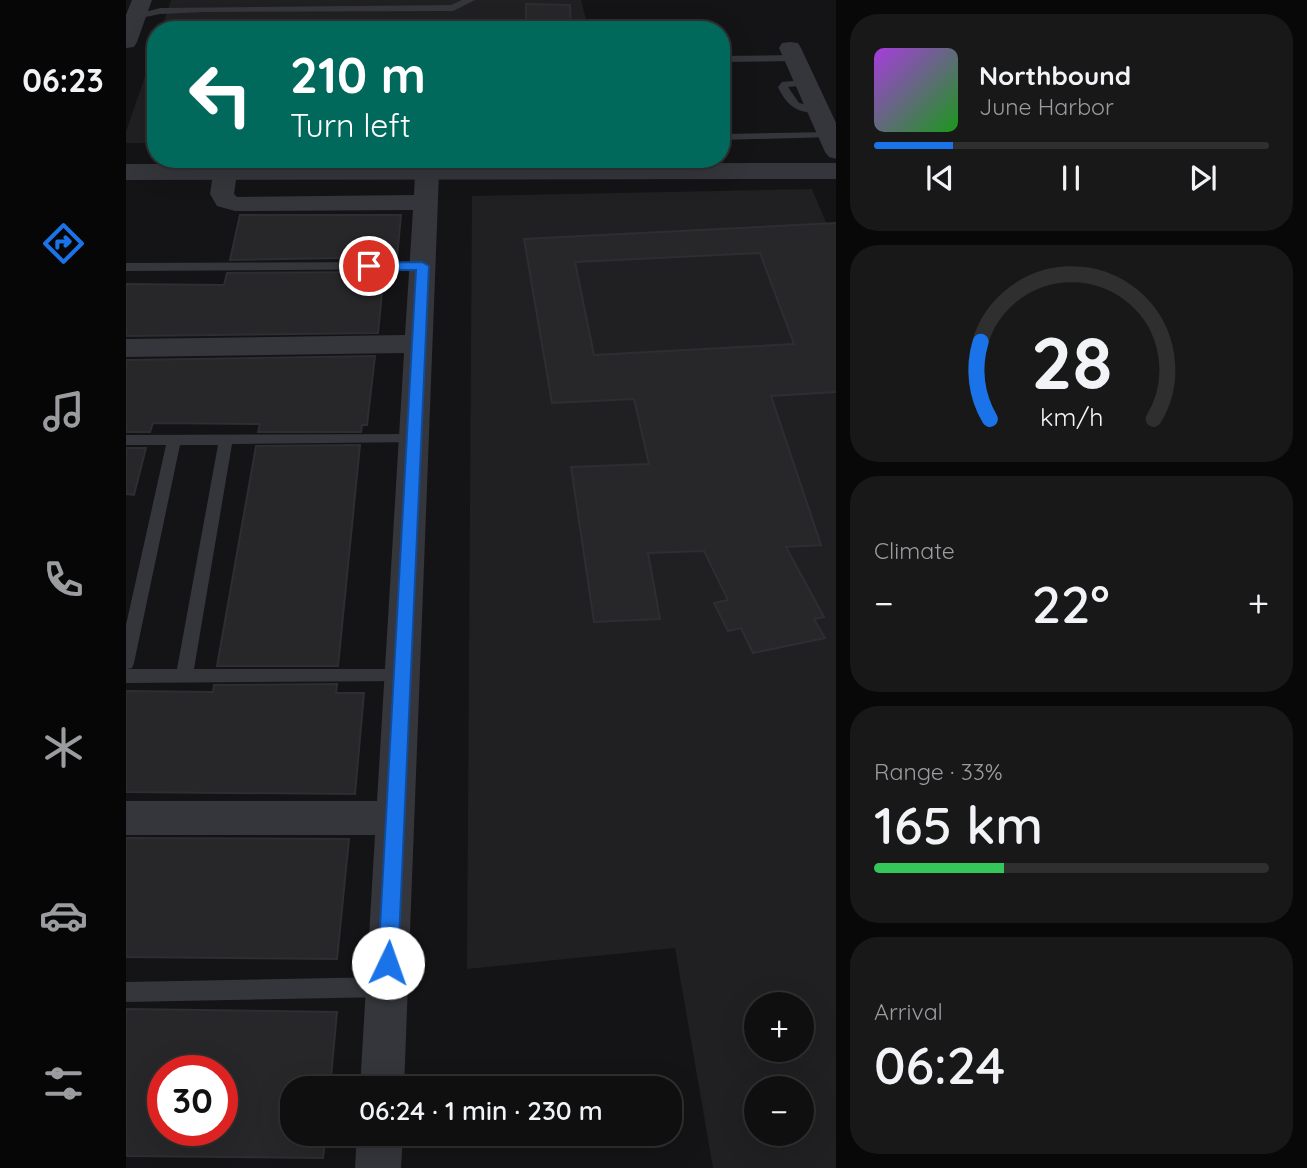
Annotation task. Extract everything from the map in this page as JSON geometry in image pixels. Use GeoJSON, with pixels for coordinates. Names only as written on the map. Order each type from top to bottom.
{"type":"FeatureCollection","features":[{"type":"Feature","properties":{"kind":"street"},"geometry":{"type":"LineString","coordinates":[[126,42],[139,8]]}},
{"type":"Feature","properties":{"kind":"street"},"geometry":{"type":"LineString","coordinates":[[792,53],[833,144]]}},
{"type":"Feature","properties":{"kind":"street"},"geometry":{"type":"LineString","coordinates":[[126,172],[225,173],[273,168]]}},
{"type":"Feature","properties":{"kind":"street"},"geometry":{"type":"LineString","coordinates":[[304,168],[426,188]]}},
{"type":"Feature","properties":{"kind":"street"},"geometry":{"type":"LineString","coordinates":[[225,173],[222,194],[226,201],[235,204],[426,188],[836,171]]}},
{"type":"Feature","properties":{"kind":"street"},"geometry":{"type":"LineString","coordinates":[[383,1076],[426,188]]}},
{"type":"Feature","properties":{"kind":"street"},"geometry":{"type":"LineString","coordinates":[[126,348],[419,344]]}},
{"type":"Feature","properties":{"kind":"street"},"geometry":{"type":"LineString","coordinates":[[126,818],[395,818]]}},
{"type":"Feature","properties":{"kind":"street"},"geometry":{"type":"LineString","coordinates":[[378,1168],[379,1146]]}},
{"type":"Feature","properties":{"kind":"lane"},"geometry":{"type":"LineString","coordinates":[[139,8],[160,11],[453,8],[470,0]]}},
{"type":"Feature","properties":{"kind":"lane"},"geometry":{"type":"LineString","coordinates":[[730,58],[792,53]]}},
{"type":"Feature","properties":{"kind":"lane"},"geometry":{"type":"LineString","coordinates":[[730,138],[833,144]]}},
{"type":"Feature","properties":{"kind":"lane"},"geometry":{"type":"LineString","coordinates":[[126,267],[422,266]]}},
{"type":"Feature","properties":{"kind":"lane"},"geometry":{"type":"LineString","coordinates":[[126,440],[414,439]]}},
{"type":"Feature","properties":{"kind":"lane"},"geometry":{"type":"LineString","coordinates":[[126,663],[174,440]]}},
{"type":"Feature","properties":{"kind":"lane"},"geometry":{"type":"LineString","coordinates":[[184,676],[226,440]]}},
{"type":"Feature","properties":{"kind":"lane"},"geometry":{"type":"LineString","coordinates":[[126,676],[402,676]]}},
{"type":"Feature","properties":{"kind":"lane"},"geometry":{"type":"LineString","coordinates":[[126,992],[387,987]]}},
{"type":"Feature","properties":{"kind":"shaded area"},"geometry":{"type":"Polygon","coordinates":[[[171,0],[581,0],[587,21],[164,21],[171,0]]]}},
{"type":"Feature","properties":{"kind":"shaded area"},"geometry":{"type":"Polygon","coordinates":[[[147,70],[147,143],[126,143],[126,132],[147,70]]]}},
{"type":"Feature","properties":{"kind":"shaded area"},"geometry":{"type":"Polygon","coordinates":[[[812,189],[836,247],[836,1168],[713,1168],[675,948],[467,969],[472,196],[812,189]]]}},
{"type":"Feature","properties":{"kind":"building"},"geometry":{"type":"Polygon","coordinates":[[[526,4],[570,5],[571,21],[526,21],[526,4]]]}},
{"type":"Feature","properties":{"kind":"building"},"geometry":{"type":"Polygon","coordinates":[[[240,215],[401,215],[397,257],[230,260],[240,215]]]}},
{"type":"Feature","properties":{"kind":"building"},"geometry":{"type":"Polygon","coordinates":[[[836,223],[836,392],[771,396],[821,545],[786,547],[824,617],[814,619],[825,638],[753,653],[741,628],[728,631],[714,603],[728,600],[704,551],[648,553],[660,619],[594,622],[571,467],[649,464],[634,399],[552,403],[524,239],[836,223]],[[760,253],[575,262],[594,355],[794,344],[760,253]]]}},
{"type":"Feature","properties":{"kind":"building"},"geometry":{"type":"Polygon","coordinates":[[[384,272],[378,333],[126,336],[126,284],[224,285],[227,273],[384,272]]]}},
{"type":"Feature","properties":{"kind":"building"},"geometry":{"type":"Polygon","coordinates":[[[375,356],[367,425],[362,425],[361,432],[258,432],[260,424],[153,423],[150,432],[126,432],[126,360],[375,356]]]}},
{"type":"Feature","properties":{"kind":"building"},"geometry":{"type":"Polygon","coordinates":[[[360,445],[338,666],[217,666],[256,446],[360,445]]]}},
{"type":"Feature","properties":{"kind":"building"},"geometry":{"type":"Polygon","coordinates":[[[126,448],[146,448],[134,495],[126,494],[126,448]]]}},
{"type":"Feature","properties":{"kind":"building"},"geometry":{"type":"Polygon","coordinates":[[[337,684],[336,693],[364,693],[355,794],[126,792],[126,691],[213,692],[214,685],[337,684]]]}},
{"type":"Feature","properties":{"kind":"building"},"geometry":{"type":"Polygon","coordinates":[[[126,838],[349,839],[337,959],[126,957],[126,838]]]}},
{"type":"Feature","properties":{"kind":"building"},"geometry":{"type":"Polygon","coordinates":[[[126,1009],[337,1012],[331,1076],[280,1076],[280,1146],[324,1146],[323,1158],[126,1156],[126,1009]]]}},
{"type":"Feature","properties":{"kind":"route"},"geometry":{"type":"LineString","coordinates":[[369,266],[422,266],[388,963]]}}]}
